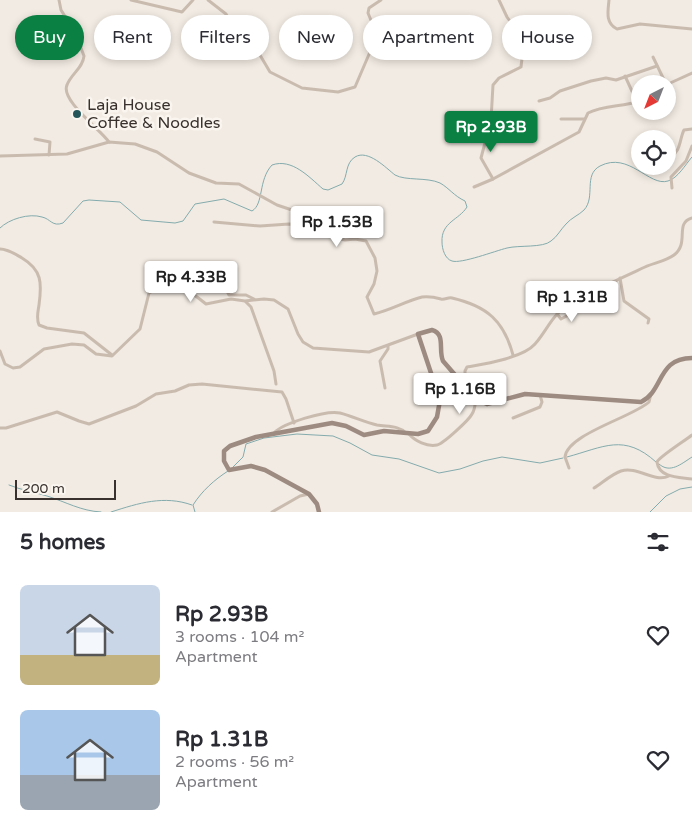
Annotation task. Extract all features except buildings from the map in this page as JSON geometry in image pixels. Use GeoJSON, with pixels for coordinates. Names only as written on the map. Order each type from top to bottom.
{"type":"FeatureCollection","features":[{"type":"Feature","properties":{"kind":"street"},"geometry":{"type":"LineString","coordinates":[[59,0],[61,10],[75,32],[84,56],[81,66],[67,84],[67,94],[78,109],[109,142]]}},
{"type":"Feature","properties":{"kind":"street"},"geometry":{"type":"LineString","coordinates":[[131,0],[182,12],[193,0]]}},
{"type":"Feature","properties":{"kind":"street"},"geometry":{"type":"LineString","coordinates":[[208,0],[226,14],[238,36],[256,50],[270,72],[302,88],[338,92],[355,87],[375,44],[375,30],[368,13],[376,1],[382,0]]}},
{"type":"Feature","properties":{"kind":"street"},"geometry":{"type":"LineString","coordinates":[[493,179],[481,158],[491,120],[492,89],[499,78],[521,67],[524,43],[522,36],[507,17],[499,0]]}},
{"type":"Feature","properties":{"kind":"street"},"geometry":{"type":"LineString","coordinates":[[609,0],[609,21],[617,29],[640,24],[692,29]]}},
{"type":"Feature","properties":{"kind":"street"},"geometry":{"type":"LineString","coordinates":[[653,57],[662,75]]}},
{"type":"Feature","properties":{"kind":"street"},"geometry":{"type":"LineString","coordinates":[[539,101],[550,98],[560,91],[591,81],[606,78],[613,80],[657,66]]}},
{"type":"Feature","properties":{"kind":"street"},"geometry":{"type":"LineString","coordinates":[[676,80],[692,73]]}},
{"type":"Feature","properties":{"kind":"street"},"geometry":{"type":"LineString","coordinates":[[625,76],[631,88]]}},
{"type":"Feature","properties":{"kind":"street"},"geometry":{"type":"LineString","coordinates":[[474,187],[493,179],[579,132],[588,113],[594,110],[631,104]]}},
{"type":"Feature","properties":{"kind":"street"},"geometry":{"type":"LineString","coordinates":[[561,119],[584,119]]}},
{"type":"Feature","properties":{"kind":"street"},"geometry":{"type":"LineString","coordinates":[[676,153],[684,130],[692,129]]}},
{"type":"Feature","properties":{"kind":"street"},"geometry":{"type":"LineString","coordinates":[[35,139],[50,142],[49,155]]}},
{"type":"Feature","properties":{"kind":"street"},"geometry":{"type":"LineString","coordinates":[[0,156],[67,154],[109,142],[127,142],[147,148],[189,173],[216,183],[239,184],[277,205],[294,211],[310,224],[336,238],[362,240],[368,244],[376,265],[374,284],[367,297],[369,306],[374,314],[420,298],[430,296],[443,299],[451,297],[479,307],[500,324],[509,338],[513,355]]}},
{"type":"Feature","properties":{"kind":"street"},"geometry":{"type":"LineString","coordinates":[[672,188],[671,178],[686,162],[692,146]]}},
{"type":"Feature","properties":{"kind":"street"},"geometry":{"type":"LineString","coordinates":[[465,386],[465,371],[467,367],[481,366],[513,355],[534,345],[557,314],[567,306],[620,278],[672,257],[678,252],[682,243],[683,225],[688,219],[692,218]]}},
{"type":"Feature","properties":{"kind":"street"},"geometry":{"type":"LineString","coordinates":[[214,222],[260,226],[315,226]]}},
{"type":"Feature","properties":{"kind":"street"},"geometry":{"type":"LineString","coordinates":[[0,249],[7,250],[32,264],[38,272],[40,289],[37,315],[38,324],[47,328],[84,333],[112,356]]}},
{"type":"Feature","properties":{"kind":"street"},"geometry":{"type":"LineString","coordinates":[[229,272],[223,273],[223,281],[230,295],[240,296],[246,294],[254,300]]}},
{"type":"Feature","properties":{"kind":"street"},"geometry":{"type":"LineString","coordinates":[[620,278],[624,301],[649,319],[648,323]]}},
{"type":"Feature","properties":{"kind":"street"},"geometry":{"type":"LineString","coordinates":[[112,356],[140,329],[149,293],[156,288],[168,286],[188,289],[206,304],[231,299],[245,301],[274,300],[288,309],[304,342],[313,348],[369,352],[432,330],[439,334],[441,338],[441,358],[476,399],[483,403],[491,404],[520,395],[637,402],[646,400],[671,364],[683,358],[692,358]]}},
{"type":"Feature","properties":{"kind":"street"},"geometry":{"type":"LineString","coordinates":[[245,301],[251,307],[274,371],[276,384]]}},
{"type":"Feature","properties":{"kind":"street"},"geometry":{"type":"LineString","coordinates":[[557,314],[561,319],[593,302]]}},
{"type":"Feature","properties":{"kind":"street"},"geometry":{"type":"LineString","coordinates":[[319,512],[317,504],[309,494],[266,470],[251,466],[230,470],[225,466],[222,455],[227,448],[248,439],[332,423],[346,426],[364,434],[384,430],[422,434],[428,431],[437,417],[440,404],[418,334]]}},
{"type":"Feature","properties":{"kind":"street"},"geometry":{"type":"LineString","coordinates":[[0,351],[5,364],[14,368],[20,366],[44,349],[72,344],[84,345],[96,354],[112,356]]}},
{"type":"Feature","properties":{"kind":"street"},"geometry":{"type":"LineString","coordinates":[[385,388],[380,359],[388,349],[388,346]]}},
{"type":"Feature","properties":{"kind":"street"},"geometry":{"type":"LineString","coordinates":[[0,428],[6,428],[57,412],[79,422],[89,424],[136,406],[156,394],[174,391],[189,385],[202,384],[282,392],[294,423]]}},
{"type":"Feature","properties":{"kind":"street"},"geometry":{"type":"LineString","coordinates":[[569,468],[565,457],[568,449],[596,428],[640,409],[649,402],[651,393]]}},
{"type":"Feature","properties":{"kind":"street"},"geometry":{"type":"LineString","coordinates":[[513,418],[540,407],[542,402],[539,395]]}},
{"type":"Feature","properties":{"kind":"street"},"geometry":{"type":"LineString","coordinates":[[274,434],[278,430],[316,415],[339,413],[377,425],[400,428],[423,443],[440,444],[470,418],[476,399]]}},
{"type":"Feature","properties":{"kind":"street"},"geometry":{"type":"LineString","coordinates":[[692,436],[657,460],[660,471],[692,480]]}},
{"type":"Feature","properties":{"kind":"street"},"geometry":{"type":"LineString","coordinates":[[594,488],[623,470],[639,470],[661,478],[669,475]]}},
{"type":"Feature","properties":{"kind":"street"},"geometry":{"type":"LineString","coordinates":[[272,512],[300,496],[309,494]]}},
{"type":"Feature","properties":{"kind":"waterway"},"geometry":{"type":"LineString","coordinates":[[0,228],[25,216],[45,218],[56,224],[63,223],[83,201],[89,200],[120,202],[141,220],[175,223],[183,221],[195,204],[224,199],[252,211],[256,208],[265,178],[272,165],[286,164],[293,166],[306,174],[323,189],[328,190],[342,184],[348,166],[355,157],[365,155],[376,160],[400,177],[440,183],[465,201],[467,207],[447,226],[442,235],[444,253],[447,258],[456,261],[470,259],[507,248],[537,246],[551,241],[568,222],[584,210],[589,199],[592,175],[600,166],[620,163],[653,179],[668,181],[678,174],[692,157]]}},
{"type":"Feature","properties":{"kind":"waterway"},"geometry":{"type":"LineString","coordinates":[[233,467],[243,457],[246,444],[264,438],[297,434],[333,436],[372,455],[399,459],[439,473],[502,457],[540,463],[563,458]]}},
{"type":"Feature","properties":{"kind":"waterway"},"geometry":{"type":"LineString","coordinates":[[567,457],[603,447],[624,445],[645,453],[656,462]]}},
{"type":"Feature","properties":{"kind":"waterway"},"geometry":{"type":"LineString","coordinates":[[659,464],[663,467],[671,468],[680,465],[692,457]]}},
{"type":"Feature","properties":{"kind":"waterway"},"geometry":{"type":"LineString","coordinates":[[195,512],[193,505],[200,495],[228,471]]}},
{"type":"Feature","properties":{"kind":"waterway"},"geometry":{"type":"LineString","coordinates":[[9,485],[80,508],[101,512]]}},
{"type":"Feature","properties":{"kind":"waterway"},"geometry":{"type":"LineString","coordinates":[[650,512],[666,496],[680,489],[692,487]]}},
{"type":"Feature","properties":{"kind":"waterway"},"geometry":{"type":"LineString","coordinates":[[111,512],[142,503],[161,500],[192,505]]}},
{"type":"Feature","properties":{"kind":"place","name":"Laja House Coffee & Noodles"},"geometry":{"type":"Point","coordinates":[77,114]}}]}
